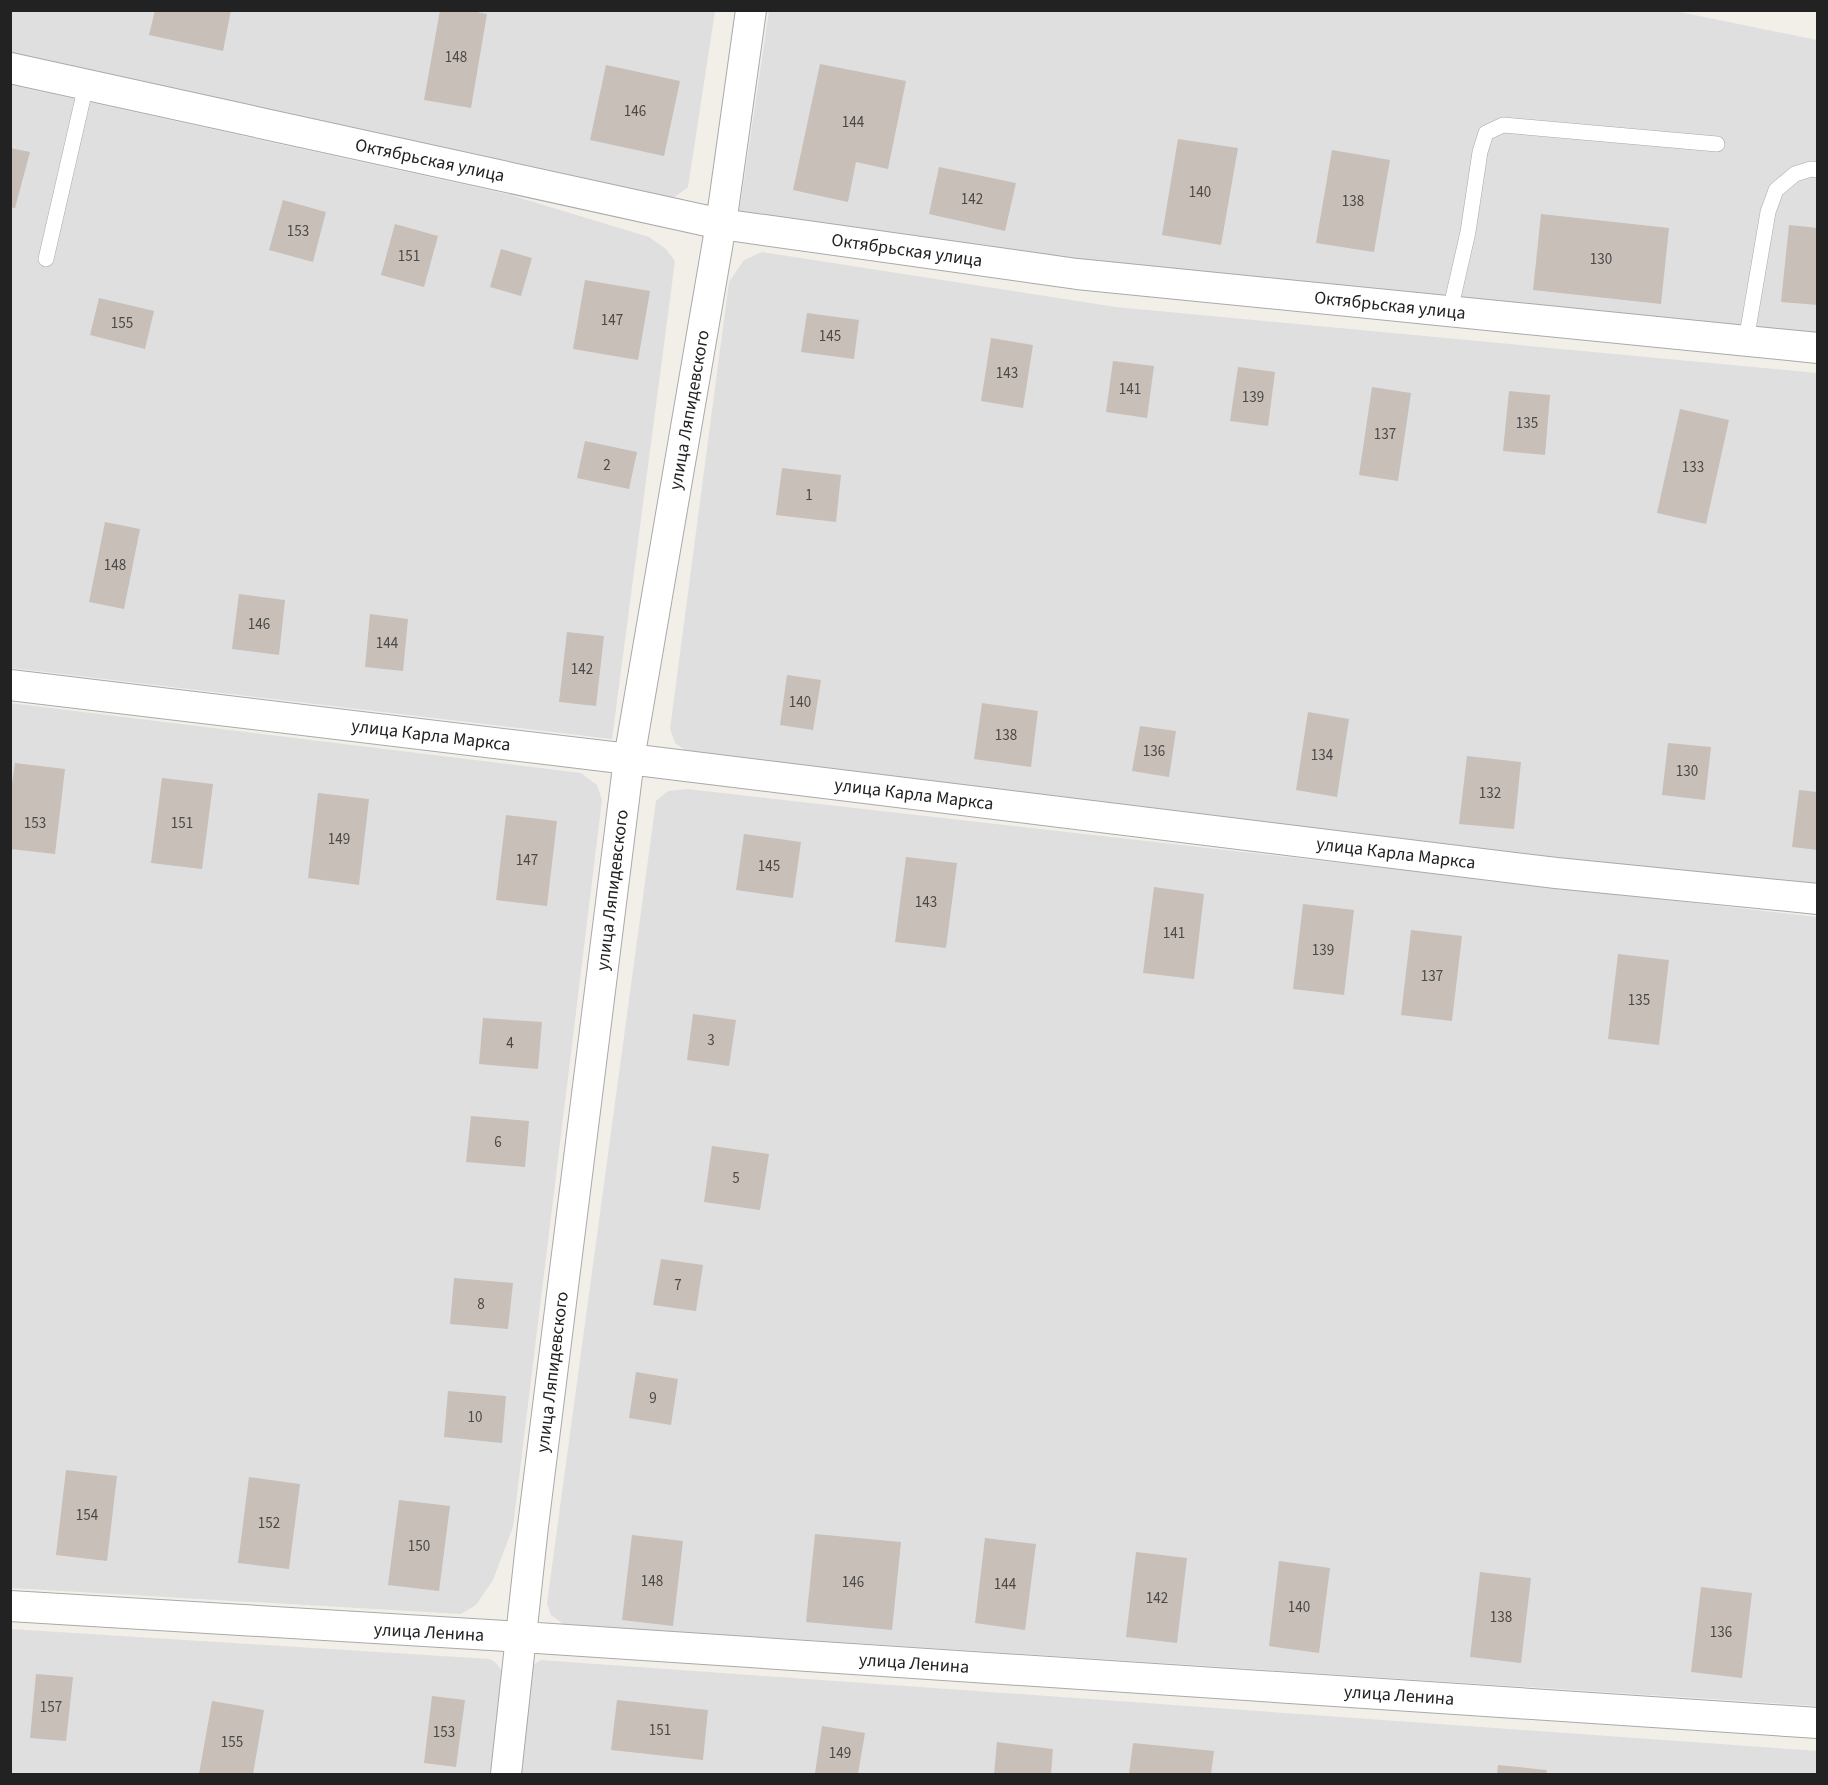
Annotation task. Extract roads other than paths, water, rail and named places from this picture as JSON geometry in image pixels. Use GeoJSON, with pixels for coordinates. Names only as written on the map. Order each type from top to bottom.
{"type":"FeatureCollection","features":[{"type":"Feature","properties":{"kind":"street","name":"улица Ляпидевского"},"geometry":{"type":"LineString","coordinates":[[506,1774],[536,1502],[629,759],[721,224],[751,10]]}},
{"type":"Feature","properties":{"kind":"street","name":"Октябрьская улица"},"geometry":{"type":"LineString","coordinates":[[10,68],[721,224],[1077,274],[1818,348]]}},
{"type":"Feature","properties":{"kind":"street","name":"улица Карла Маркса"},"geometry":{"type":"LineString","coordinates":[[10,685],[1545,872],[1818,900]]}},
{"type":"Feature","properties":{"kind":"street","name":"улица Ленина"},"geometry":{"type":"LineString","coordinates":[[10,1606],[522,1637],[1818,1723]]}},
{"type":"Feature","properties":{"kind":"lane"},"geometry":{"type":"LineString","coordinates":[[46,259],[86,85]]}},
{"type":"Feature","properties":{"kind":"lane"},"geometry":{"type":"LineString","coordinates":[[1450,311],[1468,232],[1480,152],[1486,133],[1503,125],[1718,144]]}},
{"type":"Feature","properties":{"kind":"lane"},"geometry":{"type":"LineString","coordinates":[[1746,341],[1768,212],[1776,190],[1795,174],[1811,169],[1818,170]]}}]}
